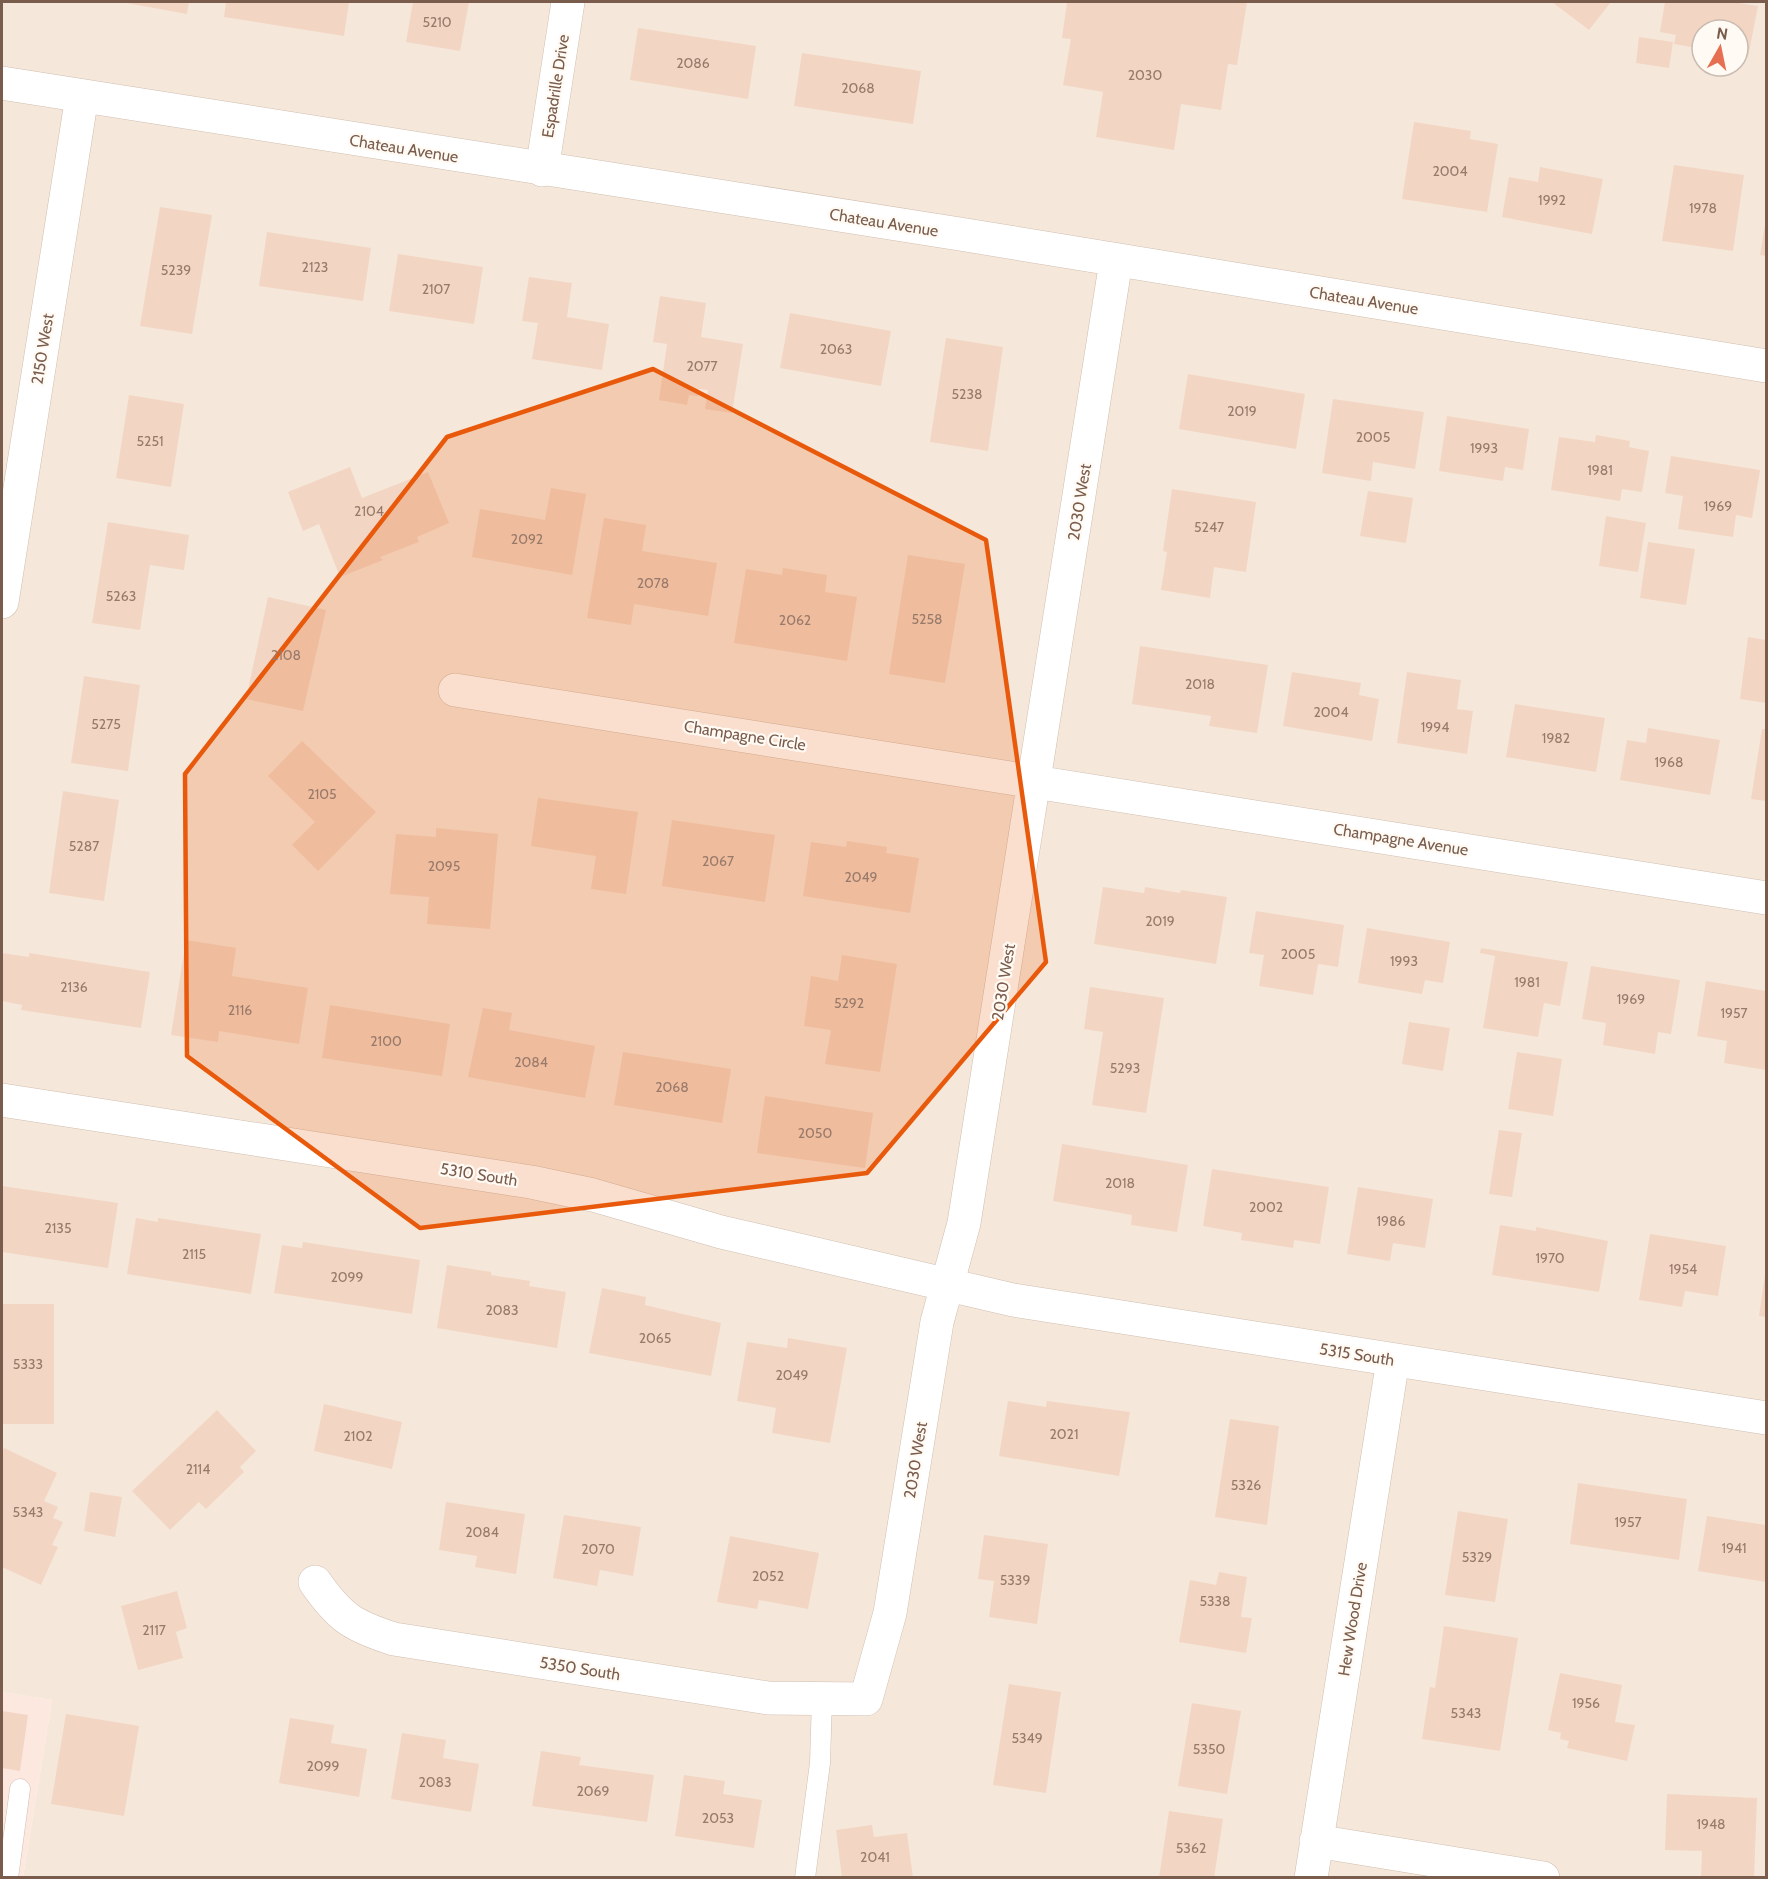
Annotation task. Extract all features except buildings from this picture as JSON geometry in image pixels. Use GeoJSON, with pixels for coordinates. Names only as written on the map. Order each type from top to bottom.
{"type":"FeatureCollection","features":[{"type":"Feature","properties":{"kind":"street","name":"Espadrille Drive"},"geometry":{"type":"LineString","coordinates":[[542,170],[568,2]]}},
{"type":"Feature","properties":{"kind":"street","name":"Chateau Avenue"},"geometry":{"type":"LineString","coordinates":[[2,83],[1767,366]]}},
{"type":"Feature","properties":{"kind":"street","name":"2150 West"},"geometry":{"type":"LineString","coordinates":[[2,602],[82,96]]}},
{"type":"Feature","properties":{"kind":"street","name":"2030 West"},"geometry":{"type":"LineString","coordinates":[[866,1699],[890,1613],[937,1322],[964,1223],[1036,781],[1116,261]]}},
{"type":"Feature","properties":{"kind":"street","name":"Champagne Circle"},"geometry":{"type":"LineString","coordinates":[[455,690],[1036,781]]}},
{"type":"Feature","properties":{"kind":"street","name":"Champagne Avenue"},"geometry":{"type":"LineString","coordinates":[[1036,781],[1767,898]]}},
{"type":"Feature","properties":{"kind":"street","name":"5310 South"},"geometry":{"type":"LineString","coordinates":[[2,1100],[531,1182],[593,1195],[721,1232],[948,1284]]}},
{"type":"Feature","properties":{"kind":"street","name":"5315 South"},"geometry":{"type":"LineString","coordinates":[[948,1284],[1013,1300],[1767,1418]]}},
{"type":"Feature","properties":{"kind":"street","name":"Hew Wood Drive"},"geometry":{"type":"LineString","coordinates":[[1311,1878],[1393,1360]]}},
{"type":"Feature","properties":{"kind":"street","name":"5350 South"},"geometry":{"type":"LineString","coordinates":[[315,1582],[334,1609],[352,1622],[361,1628],[394,1639],[768,1698],[866,1699]]}},
{"type":"Feature","properties":{"kind":"street"},"geometry":{"type":"LineString","coordinates":[[1316,1841],[1543,1878]]}},
{"type":"Feature","properties":{"kind":"lane"},"geometry":{"type":"LineString","coordinates":[[805,1878],[820,1763],[822,1699]]}},
{"type":"Feature","properties":{"kind":"lane"},"geometry":{"type":"LineString","coordinates":[[8,1878],[20,1789]]}},
{"type":"Feature","properties":{"kind":"highlighted area"},"geometry":{"type":"Polygon","coordinates":[[[653,369],[986,540],[1046,962],[867,1173],[420,1228],[187,1056],[185,774],[447,437],[653,369]]]}},
{"type":"Feature","properties":{"kind":"shaded area"},"geometry":{"type":"Polygon","coordinates":[[[2,2],[1766,2],[1766,1877],[23,1877],[52,1700],[2,1692],[2,2]]]}},
{"type":"Feature","properties":{"kind":"shaded area"},"geometry":{"type":"Polygon","coordinates":[[[2,1692],[52,1700],[23,1877],[2,1877],[2,1692]]]}}]}
